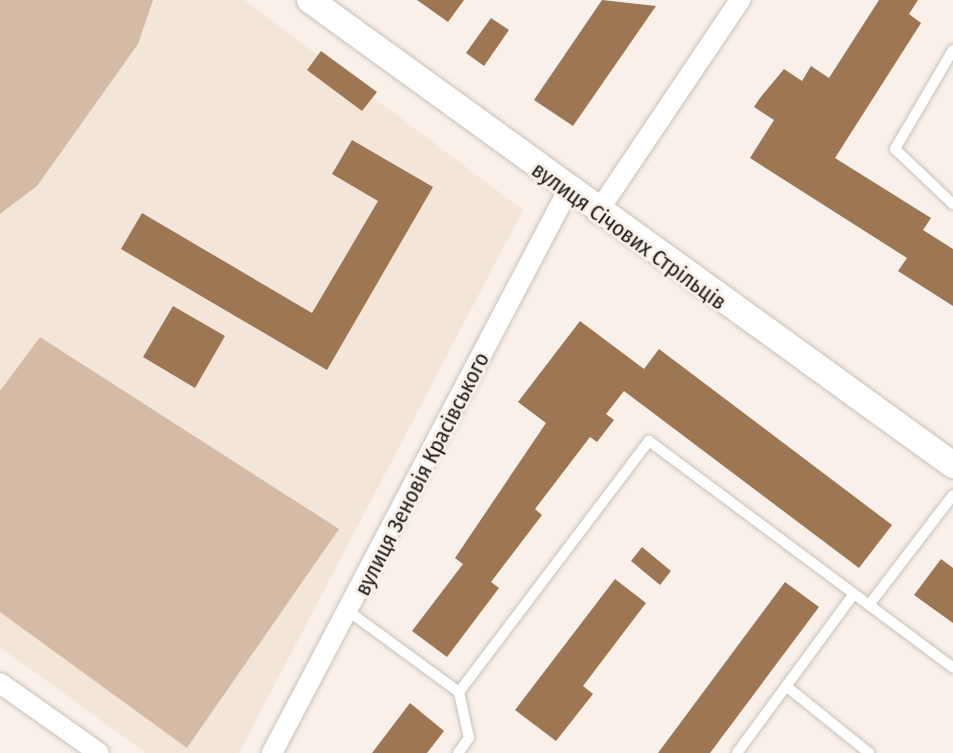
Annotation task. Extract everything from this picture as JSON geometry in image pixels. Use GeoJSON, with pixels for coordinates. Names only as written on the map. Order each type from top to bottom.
{"type":"FeatureCollection","features":[{"type":"Feature","properties":{"kind":"street","name":"вулиця Січових Стрільців"},"geometry":{"type":"LineString","coordinates":[[310,0],[567,192],[953,465]]}},
{"type":"Feature","properties":{"kind":"street"},"geometry":{"type":"LineString","coordinates":[[597,213],[740,0]]}},
{"type":"Feature","properties":{"kind":"street","name":"вулиця Зеновія Красівського"},"geometry":{"type":"LineString","coordinates":[[272,753],[351,613],[567,192]]}},
{"type":"Feature","properties":{"kind":"street"},"geometry":{"type":"LineString","coordinates":[[0,683],[99,753]]}},
{"type":"Feature","properties":{"kind":"lane"},"geometry":{"type":"LineString","coordinates":[[952,53],[895,149],[953,204]]}},
{"type":"Feature","properties":{"kind":"lane"},"geometry":{"type":"LineString","coordinates":[[459,692],[649,441],[953,668]]}},
{"type":"Feature","properties":{"kind":"lane"},"geometry":{"type":"LineString","coordinates":[[869,605],[953,495]]}},
{"type":"Feature","properties":{"kind":"lane"},"geometry":{"type":"LineString","coordinates":[[737,753],[854,594]]}},
{"type":"Feature","properties":{"kind":"lane"},"geometry":{"type":"LineString","coordinates":[[351,613],[459,692],[469,738],[458,753]]}},
{"type":"Feature","properties":{"kind":"lane"},"geometry":{"type":"LineString","coordinates":[[786,686],[869,753]]}},
{"type":"Feature","properties":{"kind":"shaded area"},"geometry":{"type":"Polygon","coordinates":[[[0,0],[244,0],[523,210],[239,753],[146,753],[0,647],[0,0]]]}},
{"type":"Feature","properties":{"kind":"shaded area"},"geometry":{"type":"Polygon","coordinates":[[[0,0],[153,0],[138,44],[37,186],[0,214],[0,0]]]}},
{"type":"Feature","properties":{"kind":"shaded area"},"geometry":{"type":"Polygon","coordinates":[[[40,337],[339,529],[187,748],[0,612],[0,391],[40,337]]]}},
{"type":"Feature","properties":{"kind":"building"},"geometry":{"type":"Polygon","coordinates":[[[417,0],[464,0],[448,22],[417,0]]]}},
{"type":"Feature","properties":{"kind":"building"},"geometry":{"type":"Polygon","coordinates":[[[602,0],[656,6],[573,126],[534,100],[602,0]]]}},
{"type":"Feature","properties":{"kind":"building"},"geometry":{"type":"Polygon","coordinates":[[[879,0],[918,0],[909,14],[921,23],[835,158],[931,218],[923,230],[953,249],[953,306],[898,271],[907,258],[750,158],[774,120],[754,107],[760,98],[784,69],[802,81],[811,66],[829,78],[879,0]]]}},
{"type":"Feature","properties":{"kind":"building"},"geometry":{"type":"Polygon","coordinates":[[[491,18],[509,30],[484,66],[466,53],[491,18]]]}},
{"type":"Feature","properties":{"kind":"building"},"geometry":{"type":"Polygon","coordinates":[[[321,51],[377,92],[362,111],[307,70],[321,51]]]}},
{"type":"Feature","properties":{"kind":"building"},"geometry":{"type":"Polygon","coordinates":[[[352,140],[433,187],[327,370],[121,249],[142,213],[312,313],[378,201],[332,174],[352,140]]]}},
{"type":"Feature","properties":{"kind":"building"},"geometry":{"type":"Polygon","coordinates":[[[173,306],[225,336],[195,388],[143,357],[173,306]]]}},
{"type":"Feature","properties":{"kind":"building"},"geometry":{"type":"Polygon","coordinates":[[[580,321],[644,369],[659,349],[892,525],[859,568],[624,391],[606,414],[614,420],[597,442],[590,437],[535,509],[542,515],[491,582],[499,588],[447,657],[412,631],[463,564],[455,558],[546,423],[518,402],[580,321]]]}},
{"type":"Feature","properties":{"kind":"building"},"geometry":{"type":"Polygon","coordinates":[[[642,547],[671,571],[660,585],[631,561],[642,547]]]}},
{"type":"Feature","properties":{"kind":"building"},"geometry":{"type":"Polygon","coordinates":[[[941,559],[953,568],[953,623],[914,595],[941,559]]]}},
{"type":"Feature","properties":{"kind":"building"},"geometry":{"type":"Polygon","coordinates":[[[615,579],[646,603],[583,686],[593,694],[556,741],[515,710],[615,579]]]}},
{"type":"Feature","properties":{"kind":"building"},"geometry":{"type":"Polygon","coordinates":[[[785,582],[819,607],[710,753],[658,753],[785,582]]]}},
{"type":"Feature","properties":{"kind":"building"},"geometry":{"type":"Polygon","coordinates":[[[410,703],[444,731],[427,753],[372,753],[410,703]]]}}]}
